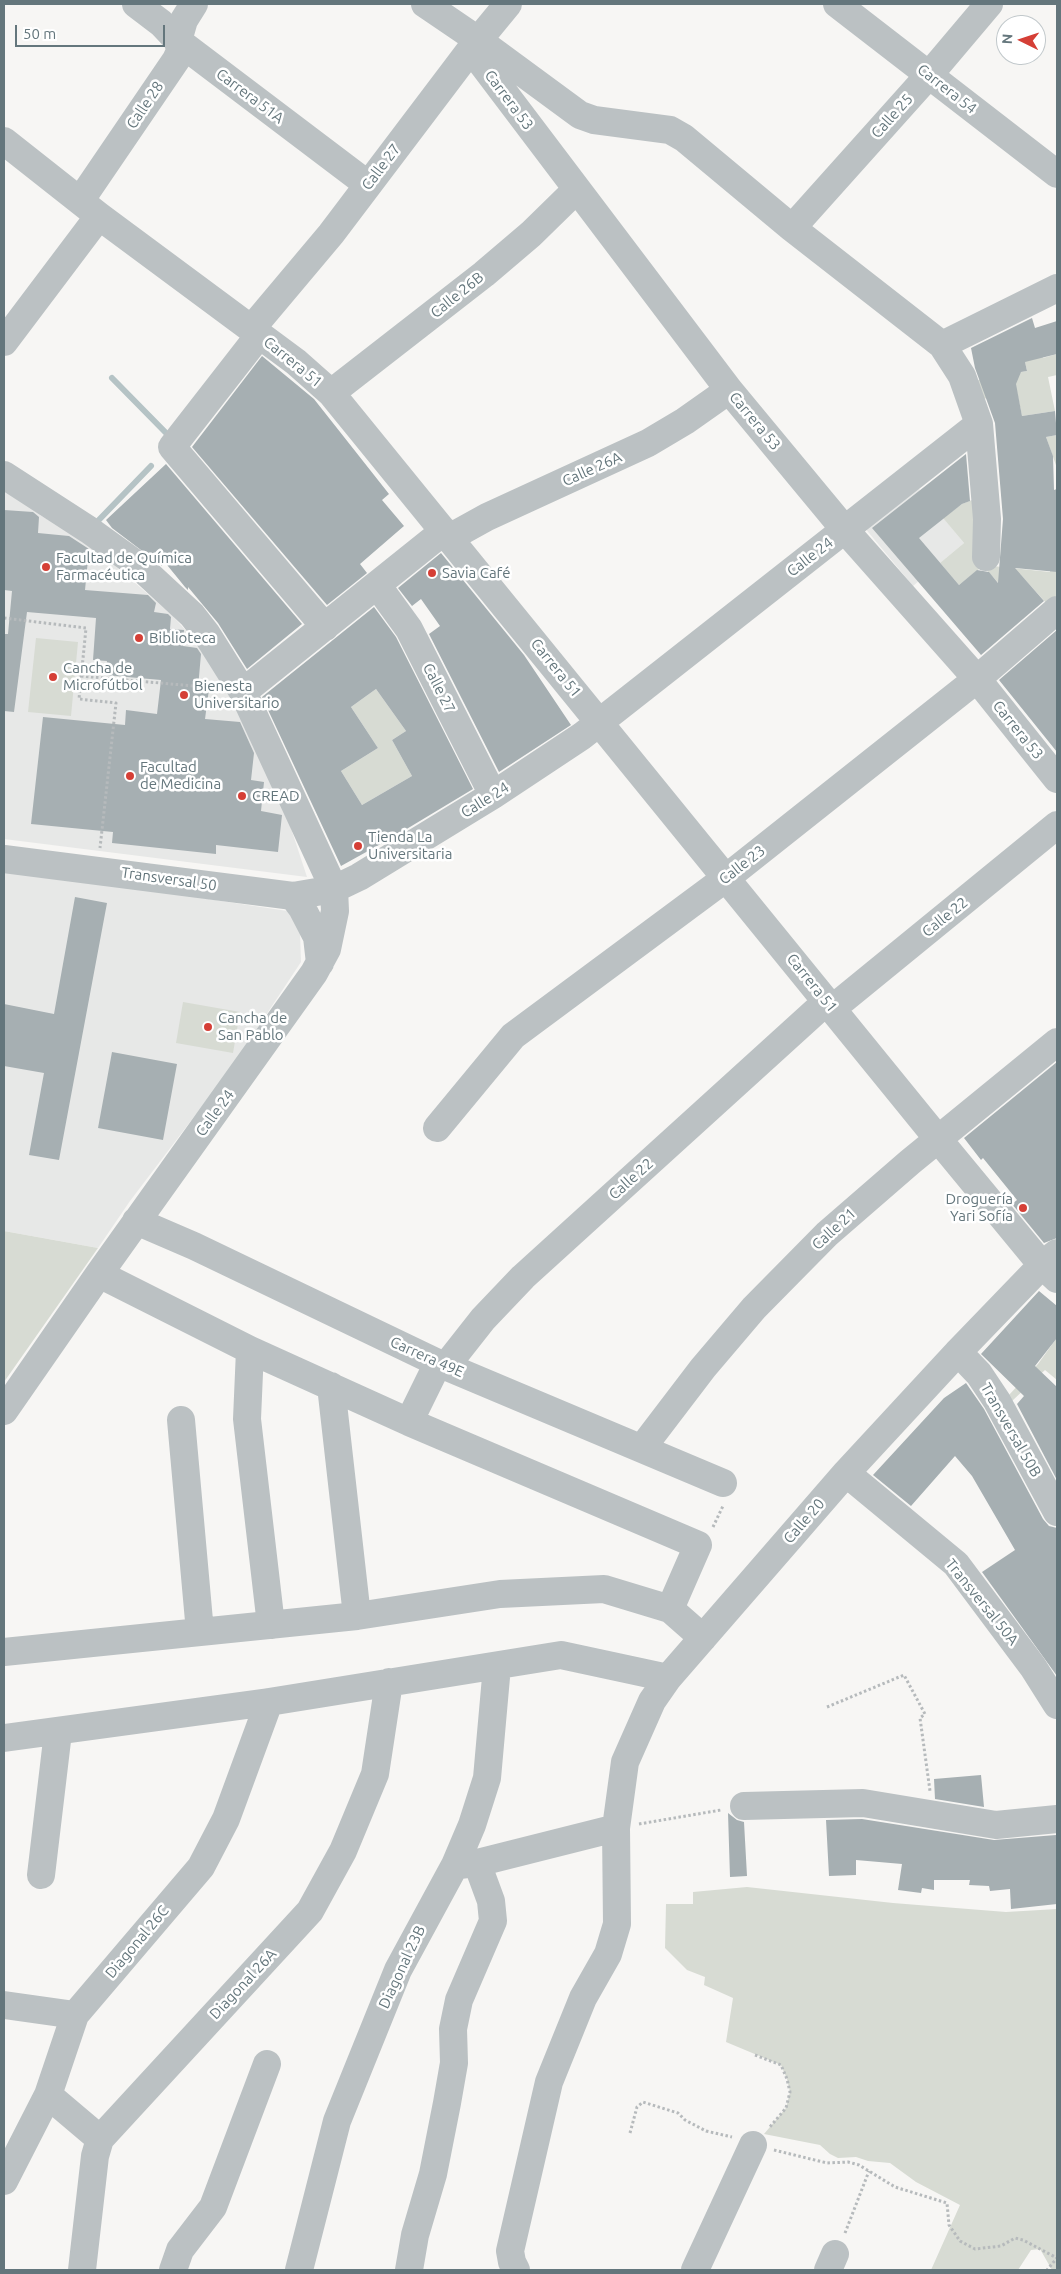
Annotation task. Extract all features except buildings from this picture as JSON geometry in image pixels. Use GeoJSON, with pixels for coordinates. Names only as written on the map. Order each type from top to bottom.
{"type":"FeatureCollection","features":[{"type":"Feature","properties":{"kind":"street","name":"Carrera 51A"},"geometry":{"type":"LineString","coordinates":[[136,4],[162,24],[178,41],[367,184]]}},
{"type":"Feature","properties":{"kind":"street","name":"Calle 28"},"geometry":{"type":"LineString","coordinates":[[4,342],[89,208],[176,60],[180,51],[178,41],[184,20],[194,4]]}},
{"type":"Feature","properties":{"kind":"street","name":"Carrera 53"},"geometry":{"type":"LineString","coordinates":[[425,4],[475,45],[580,115],[594,120],[670,130],[684,138],[792,228],[942,345],[962,376],[978,424],[988,519],[986,557]]}},
{"type":"Feature","properties":{"kind":"street","name":"Calle 27"},"geometry":{"type":"LineString","coordinates":[[325,627],[172,447],[256,331],[367,184],[508,4]]}},
{"type":"Feature","properties":{"kind":"street","name":"Carrera 54"},"geometry":{"type":"LineString","coordinates":[[837,4],[1056,171]]}},
{"type":"Feature","properties":{"kind":"street","name":"Calle 25"},"geometry":{"type":"LineString","coordinates":[[792,228],[929,75],[989,4]]}},
{"type":"Feature","properties":{"kind":"street","name":"Carrera 53"},"geometry":{"type":"LineString","coordinates":[[475,45],[576,190],[729,390],[845,530],[977,679],[1057,779]]}},
{"type":"Feature","properties":{"kind":"street","name":"Carrera 51"},"geometry":{"type":"LineString","coordinates":[[4,140],[89,208],[256,331],[296,362],[331,393],[600,721],[938,1139],[1052,1266]]}},
{"type":"Feature","properties":{"kind":"street","name":"Calle 26B"},"geometry":{"type":"LineString","coordinates":[[331,393],[484,274],[531,234],[576,190]]}},
{"type":"Feature","properties":{"kind":"street"},"geometry":{"type":"LineString","coordinates":[[942,345],[1057,288]]}},
{"type":"Feature","properties":{"kind":"street","name":"Calle 26A"},"geometry":{"type":"LineString","coordinates":[[243,692],[377,585],[446,534],[648,443],[685,421],[729,390]]}},
{"type":"Feature","properties":{"kind":"street","name":"Calle 24"},"geometry":{"type":"LineString","coordinates":[[4,1411],[136,1221],[303,991],[327,949],[333,922],[334,889],[359,877],[493,795],[582,736],[978,424]]}},
{"type":"Feature","properties":{"kind":"street"},"geometry":{"type":"LineString","coordinates":[[4,475],[114,546],[174,596],[192,614],[243,692],[334,889]]}},
{"type":"Feature","properties":{"kind":"street","name":"Calle 27"},"geometry":{"type":"LineString","coordinates":[[377,585],[409,629],[493,795]]}},
{"type":"Feature","properties":{"kind":"street","name":"Calle 23"},"geometry":{"type":"LineString","coordinates":[[437,1128],[513,1036],[726,878],[977,679],[1057,610]]}},
{"type":"Feature","properties":{"kind":"street","name":"Calle 22"},"geometry":{"type":"LineString","coordinates":[[409,1422],[442,1365],[523,1277],[830,1005],[1057,825]]}},
{"type":"Feature","properties":{"kind":"street","name":"Transversal 50"},"geometry":{"type":"LineString","coordinates":[[4,859],[98,869],[293,896],[334,889]]}},
{"type":"Feature","properties":{"kind":"street"},"geometry":{"type":"LineString","coordinates":[[293,896],[302,908],[316,937],[320,963]]}},
{"type":"Feature","properties":{"kind":"street","name":"Calle 21"},"geometry":{"type":"LineString","coordinates":[[642,1448],[703,1368],[754,1308],[827,1234],[938,1139],[1057,1042]]}},
{"type":"Feature","properties":{"kind":"street","name":"Carrera 49E"},"geometry":{"type":"LineString","coordinates":[[136,1221],[194,1246],[442,1365],[722,1483]]}},
{"type":"Feature","properties":{"kind":"street","name":"Calle 20"},"geometry":{"type":"LineString","coordinates":[[516,2270],[510,2251],[548,2082],[583,1998],[608,1954],[617,1924],[616,1828],[625,1762],[652,1701],[668,1678],[846,1473],[958,1352],[1052,1266]]}},
{"type":"Feature","properties":{"kind":"street"},"geometry":{"type":"LineString","coordinates":[[99,1274],[250,1350],[409,1422],[698,1545],[670,1609]]}},
{"type":"Feature","properties":{"kind":"street"},"geometry":{"type":"LineString","coordinates":[[250,1350],[247,1419],[271,1625]]}},
{"type":"Feature","properties":{"kind":"street","name":"Transversal 50B"},"geometry":{"type":"LineString","coordinates":[[958,1352],[979,1374],[997,1401],[1057,1512]]}},
{"type":"Feature","properties":{"kind":"street"},"geometry":{"type":"LineString","coordinates":[[331,1386],[356,1616]]}},
{"type":"Feature","properties":{"kind":"street"},"geometry":{"type":"LineString","coordinates":[[181,1420],[200,1632]]}},
{"type":"Feature","properties":{"kind":"street","name":"Transversal 50A"},"geometry":{"type":"LineString","coordinates":[[846,1473],[956,1564],[1033,1667],[1057,1705]]}},
{"type":"Feature","properties":{"kind":"street"},"geometry":{"type":"LineString","coordinates":[[4,1652],[356,1616],[500,1594],[604,1589],[670,1609],[703,1638]]}},
{"type":"Feature","properties":{"kind":"street"},"geometry":{"type":"LineString","coordinates":[[4,1738],[269,1702],[561,1655],[668,1678]]}},
{"type":"Feature","properties":{"kind":"street","name":"Diagonal 23B"},"geometry":{"type":"LineString","coordinates":[[299,2270],[338,2121],[398,1970],[466,1864],[472,1825],[487,1778],[497,1666]]}},
{"type":"Feature","properties":{"kind":"street","name":"Diagonal 26A"},"geometry":{"type":"LineString","coordinates":[[82,2270],[94,2156],[100,2139],[310,1911],[343,1851],[375,1774],[390,1682]]}},
{"type":"Feature","properties":{"kind":"street","name":"Diagonal 26C"},"geometry":{"type":"LineString","coordinates":[[4,2181],[48,2095],[75,2015],[200,1867],[226,1819],[269,1702]]}},
{"type":"Feature","properties":{"kind":"street"},"geometry":{"type":"LineString","coordinates":[[41,1875],[58,1732]]}},
{"type":"Feature","properties":{"kind":"street"},"geometry":{"type":"LineString","coordinates":[[744,1806],[864,1803],[996,1825],[1057,1819]]}},
{"type":"Feature","properties":{"kind":"street"},"geometry":{"type":"LineString","coordinates":[[409,2270],[415,2235],[433,2174],[447,2103],[454,2063],[453,2029],[460,2000],[493,1921],[491,1901],[466,1864],[616,1828]]}},
{"type":"Feature","properties":{"kind":"street"},"geometry":{"type":"LineString","coordinates":[[4,2005],[75,2015]]}},
{"type":"Feature","properties":{"kind":"street"},"geometry":{"type":"LineString","coordinates":[[173,2270],[180,2250],[213,2208],[267,2064]]}},
{"type":"Feature","properties":{"kind":"street"},"geometry":{"type":"LineString","coordinates":[[48,2095],[100,2139]]}},
{"type":"Feature","properties":{"kind":"street"},"geometry":{"type":"LineString","coordinates":[[695,2270],[753,2145]]}},
{"type":"Feature","properties":{"kind":"path"},"geometry":{"type":"LineString","coordinates":[[4,618],[86,628],[79,700],[116,703],[98,869]]}},
{"type":"Feature","properties":{"kind":"path"},"geometry":{"type":"LineString","coordinates":[[81,676],[205,687]]}},
{"type":"Feature","properties":{"kind":"path"},"geometry":{"type":"LineString","coordinates":[[698,1545],[713,1527],[725,1500],[722,1483]]}},
{"type":"Feature","properties":{"kind":"path"},"geometry":{"type":"LineString","coordinates":[[827,1707],[904,1675],[925,1714],[920,1718],[930,1780],[931,1814]]}},
{"type":"Feature","properties":{"kind":"path"},"geometry":{"type":"LineString","coordinates":[[616,1828],[744,1806]]}},
{"type":"Feature","properties":{"kind":"path"},"geometry":{"type":"LineString","coordinates":[[755,2055],[781,2065],[790,2092],[786,2108]]}},
{"type":"Feature","properties":{"kind":"path"},"geometry":{"type":"LineString","coordinates":[[630,2133],[637,2107],[643,2102],[678,2114],[706,2131],[753,2145],[827,2163],[848,2162],[859,2165],[895,2187],[947,2203],[949,2225],[960,2241],[975,2249],[1000,2246],[1015,2238],[1024,2240],[1057,2258],[1047,2270]]}},
{"type":"Feature","properties":{"kind":"path"},"geometry":{"type":"LineString","coordinates":[[831,2262],[850,2221],[869,2171]]}},
{"type":"Feature","properties":{"kind":"shaded area"},"geometry":{"type":"Polygon","coordinates":[[[1040,345],[1043,358],[1057,354],[1057,375],[1048,377],[1055,411],[1022,416],[1017,392],[978,400],[973,381],[1027,371],[1022,349],[1040,345]]]}},
{"type":"Feature","properties":{"kind":"shaded area"},"geometry":{"type":"Polygon","coordinates":[[[1057,435],[1057,468],[1046,437],[1057,435]]]}},
{"type":"Feature","properties":{"kind":"shaded area"},"geometry":{"type":"Polygon","coordinates":[[[915,484],[964,543],[913,586],[864,527],[915,484]]]}},
{"type":"Feature","properties":{"kind":"shaded area"},"geometry":{"type":"Polygon","coordinates":[[[4,489],[40,513],[40,515],[90,544],[171,614],[213,661],[285,810],[307,877],[4,839],[4,489]]]}},
{"type":"Feature","properties":{"kind":"shaded area"},"geometry":{"type":"Polygon","coordinates":[[[977,498],[983,565],[1050,572],[1051,547],[1057,548],[1057,595],[1047,604],[1020,574],[1002,587],[983,566],[959,585],[940,563],[964,543],[943,518],[962,504],[977,498]]]}},
{"type":"Feature","properties":{"kind":"shaded area","name":"Cancha de Microfútbol"},"geometry":{"type":"Polygon","coordinates":[[[36,638],[78,642],[71,716],[28,712],[36,638]]]}},
{"type":"Feature","properties":{"kind":"shaded area"},"geometry":{"type":"Polygon","coordinates":[[[376,689],[406,731],[392,740],[412,776],[362,805],[341,771],[378,748],[351,707],[376,689]]]}},
{"type":"Feature","properties":{"kind":"shaded area"},"geometry":{"type":"Polygon","coordinates":[[[4,868],[294,912],[300,933],[301,962],[231,1068],[130,1201],[98,1248],[4,1231],[4,868]]]}},
{"type":"Feature","properties":{"kind":"shaded area","name":"Cancha de San Pablo"},"geometry":{"type":"Polygon","coordinates":[[[183,1002],[240,1012],[233,1053],[176,1043],[183,1002]]]}},
{"type":"Feature","properties":{"kind":"shaded area"},"geometry":{"type":"Polygon","coordinates":[[[4,1231],[98,1248],[4,1382],[4,1231]]]}},
{"type":"Feature","properties":{"kind":"shaded area"},"geometry":{"type":"Polygon","coordinates":[[[1056,1339],[1057,1380],[1045,1370],[1012,1401],[1008,1396],[1038,1364],[1056,1339]]]}},
{"type":"Feature","properties":{"kind":"shaded area"},"geometry":{"type":"Polygon","coordinates":[[[747,1887],[893,1903],[1006,1912],[1057,1909],[1057,2270],[1052,2270],[1040,2249],[1031,2250],[1018,2270],[931,2270],[960,2205],[916,2182],[890,2163],[868,2161],[856,2157],[838,2158],[820,2145],[764,2134],[786,2108],[790,2092],[781,2065],[726,2042],[733,1998],[704,1985],[705,1977],[687,1970],[665,1948],[666,1904],[693,1904],[693,1892],[747,1887]]]}},
{"type":"Feature","properties":{"kind":"waterway"},"geometry":{"type":"LineString","coordinates":[[112,378],[171,438]]}},
{"type":"Feature","properties":{"kind":"waterway"},"geometry":{"type":"LineString","coordinates":[[93,526],[151,466]]}},
{"type":"Feature","properties":{"kind":"place","name":"Facultad de Química Farmacéutica"},"geometry":{"type":"Point","coordinates":[46,567]}},
{"type":"Feature","properties":{"kind":"place","name":"Savia Café"},"geometry":{"type":"Point","coordinates":[432,573]}},
{"type":"Feature","properties":{"kind":"place","name":"Biblioteca"},"geometry":{"type":"Point","coordinates":[139,638]}},
{"type":"Feature","properties":{"kind":"place","name":"Cancha de Microfútbol"},"geometry":{"type":"Point","coordinates":[53,677]}},
{"type":"Feature","properties":{"kind":"place","name":"Bienesta Universitario"},"geometry":{"type":"Point","coordinates":[184,695]}},
{"type":"Feature","properties":{"kind":"place","name":"Facultad de Medicina"},"geometry":{"type":"Point","coordinates":[130,776]}},
{"type":"Feature","properties":{"kind":"place","name":"CREAD"},"geometry":{"type":"Point","coordinates":[242,796]}},
{"type":"Feature","properties":{"kind":"place","name":"Tienda La Universitaria"},"geometry":{"type":"Point","coordinates":[358,846]}},
{"type":"Feature","properties":{"kind":"place","name":"Cancha de San Pablo"},"geometry":{"type":"Point","coordinates":[208,1027]}},
{"type":"Feature","properties":{"kind":"place","name":"Droguería Yari Sofía"},"geometry":{"type":"Point","coordinates":[1023,1208]}}]}
